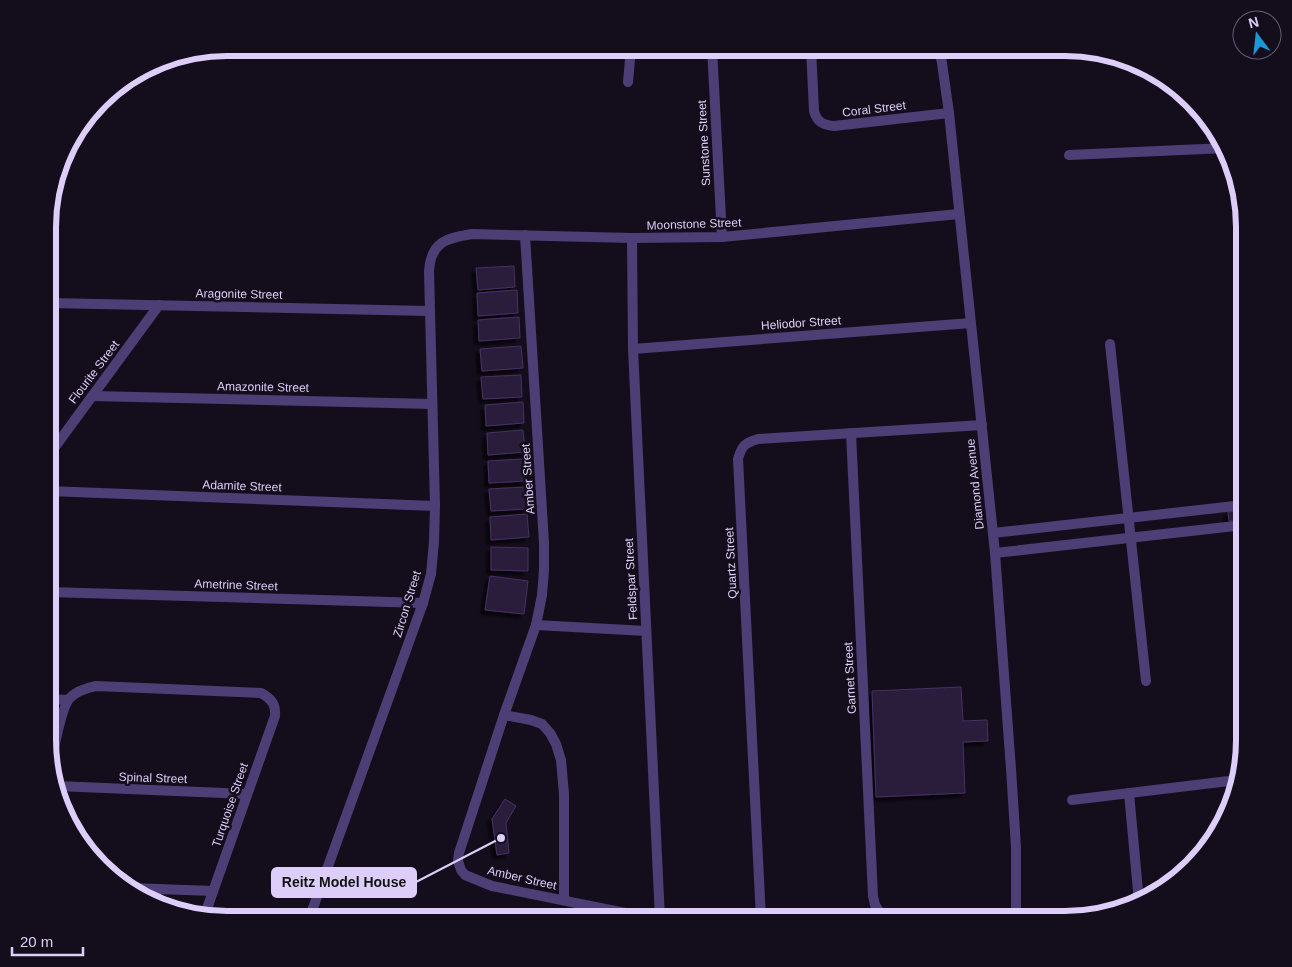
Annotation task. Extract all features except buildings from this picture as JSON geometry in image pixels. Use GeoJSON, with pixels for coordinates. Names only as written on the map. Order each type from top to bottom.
{"type":"FeatureCollection","features":[{"type":"Feature","properties":{"kind":"street"},"geometry":{"type":"LineString","coordinates":[[628,82],[630,56]]}},
{"type":"Feature","properties":{"kind":"street","name":"Sunstone Street"},"geometry":{"type":"LineString","coordinates":[[712,57],[722,237]]}},
{"type":"Feature","properties":{"kind":"street","name":"Coral Street"},"geometry":{"type":"LineString","coordinates":[[811,57],[814,111],[816,118],[828,126],[948,113]]}},
{"type":"Feature","properties":{"kind":"street","name":"Diamond Avenue"},"geometry":{"type":"LineString","coordinates":[[941,57],[993,533],[1016,847],[1016,911]]}},
{"type":"Feature","properties":{"kind":"street"},"geometry":{"type":"LineString","coordinates":[[1068,155],[1216,148]]}},
{"type":"Feature","properties":{"kind":"street","name":"Moonstone Street"},"geometry":{"type":"LineString","coordinates":[[434,250],[443,242],[472,234],[632,238],[722,237],[959,214]]}},
{"type":"Feature","properties":{"kind":"street","name":"Amber Street"},"geometry":{"type":"LineString","coordinates":[[525,235],[544,543],[542,595],[536,625],[504,715],[458,861],[465,875],[492,886],[614,910]]}},
{"type":"Feature","properties":{"kind":"street","name":"Feldspar Street"},"geometry":{"type":"LineString","coordinates":[[632,238],[633,349],[660,911]]}},
{"type":"Feature","properties":{"kind":"street","name":"Zircon Street"},"geometry":{"type":"LineString","coordinates":[[312,910],[423,603],[431,574],[435,506],[429,271],[430,260],[434,250]]}},
{"type":"Feature","properties":{"kind":"street","name":"Aragonite Street"},"geometry":{"type":"LineString","coordinates":[[56,303],[429,311]]}},
{"type":"Feature","properties":{"kind":"street","name":"Flourite Street"},"geometry":{"type":"LineString","coordinates":[[56,444],[160,305]]}},
{"type":"Feature","properties":{"kind":"street","name":"Heliodor Street"},"geometry":{"type":"LineString","coordinates":[[633,349],[971,323]]}},
{"type":"Feature","properties":{"kind":"street"},"geometry":{"type":"LineString","coordinates":[[1110,344],[1146,681]]}},
{"type":"Feature","properties":{"kind":"street","name":"Amazonite Street"},"geometry":{"type":"LineString","coordinates":[[92,396],[432,404]]}},
{"type":"Feature","properties":{"kind":"street","name":"Quartz Street"},"geometry":{"type":"LineString","coordinates":[[761,911],[738,459],[740,450],[744,445],[758,439],[982,425]]}},
{"type":"Feature","properties":{"kind":"street","name":"Garnet Street"},"geometry":{"type":"LineString","coordinates":[[851,433],[873,896],[874,906],[878,911]]}},
{"type":"Feature","properties":{"kind":"street","name":"Adamite Street"},"geometry":{"type":"LineString","coordinates":[[57,490],[435,506]]}},
{"type":"Feature","properties":{"kind":"street"},"geometry":{"type":"LineString","coordinates":[[993,533],[1235,506]]}},
{"type":"Feature","properties":{"kind":"street"},"geometry":{"type":"LineString","coordinates":[[994,553],[1235,526]]}},
{"type":"Feature","properties":{"kind":"street","name":"Ametrine Street"},"geometry":{"type":"LineString","coordinates":[[57,592],[423,603]]}},
{"type":"Feature","properties":{"kind":"street"},"geometry":{"type":"LineString","coordinates":[[536,625],[646,631]]}},
{"type":"Feature","properties":{"kind":"street","name":"Turquoise Street"},"geometry":{"type":"LineString","coordinates":[[72,696],[96,686],[262,693],[273,702],[274,716],[206,909]]}},
{"type":"Feature","properties":{"kind":"street"},"geometry":{"type":"LineString","coordinates":[[57,698],[72,696]]}},
{"type":"Feature","properties":{"kind":"street"},"geometry":{"type":"LineString","coordinates":[[57,738],[64,708],[72,696]]}},
{"type":"Feature","properties":{"kind":"street","name":"Amber Street"},"geometry":{"type":"LineString","coordinates":[[504,715],[542,724],[556,744],[561,760],[564,794],[564,900]]}},
{"type":"Feature","properties":{"kind":"street"},"geometry":{"type":"LineString","coordinates":[[1072,800],[1230,781]]}},
{"type":"Feature","properties":{"kind":"street","name":"Spinal Street"},"geometry":{"type":"LineString","coordinates":[[63,786],[247,794]]}},
{"type":"Feature","properties":{"kind":"street"},"geometry":{"type":"LineString","coordinates":[[1129,793],[1138,894]]}},
{"type":"Feature","properties":{"kind":"street"},"geometry":{"type":"LineString","coordinates":[[143,888],[213,891]]}},
{"type":"Feature","properties":{"kind":"place","name":"Reitz Model House"},"geometry":{"type":"Point","coordinates":[501,838]}}]}
